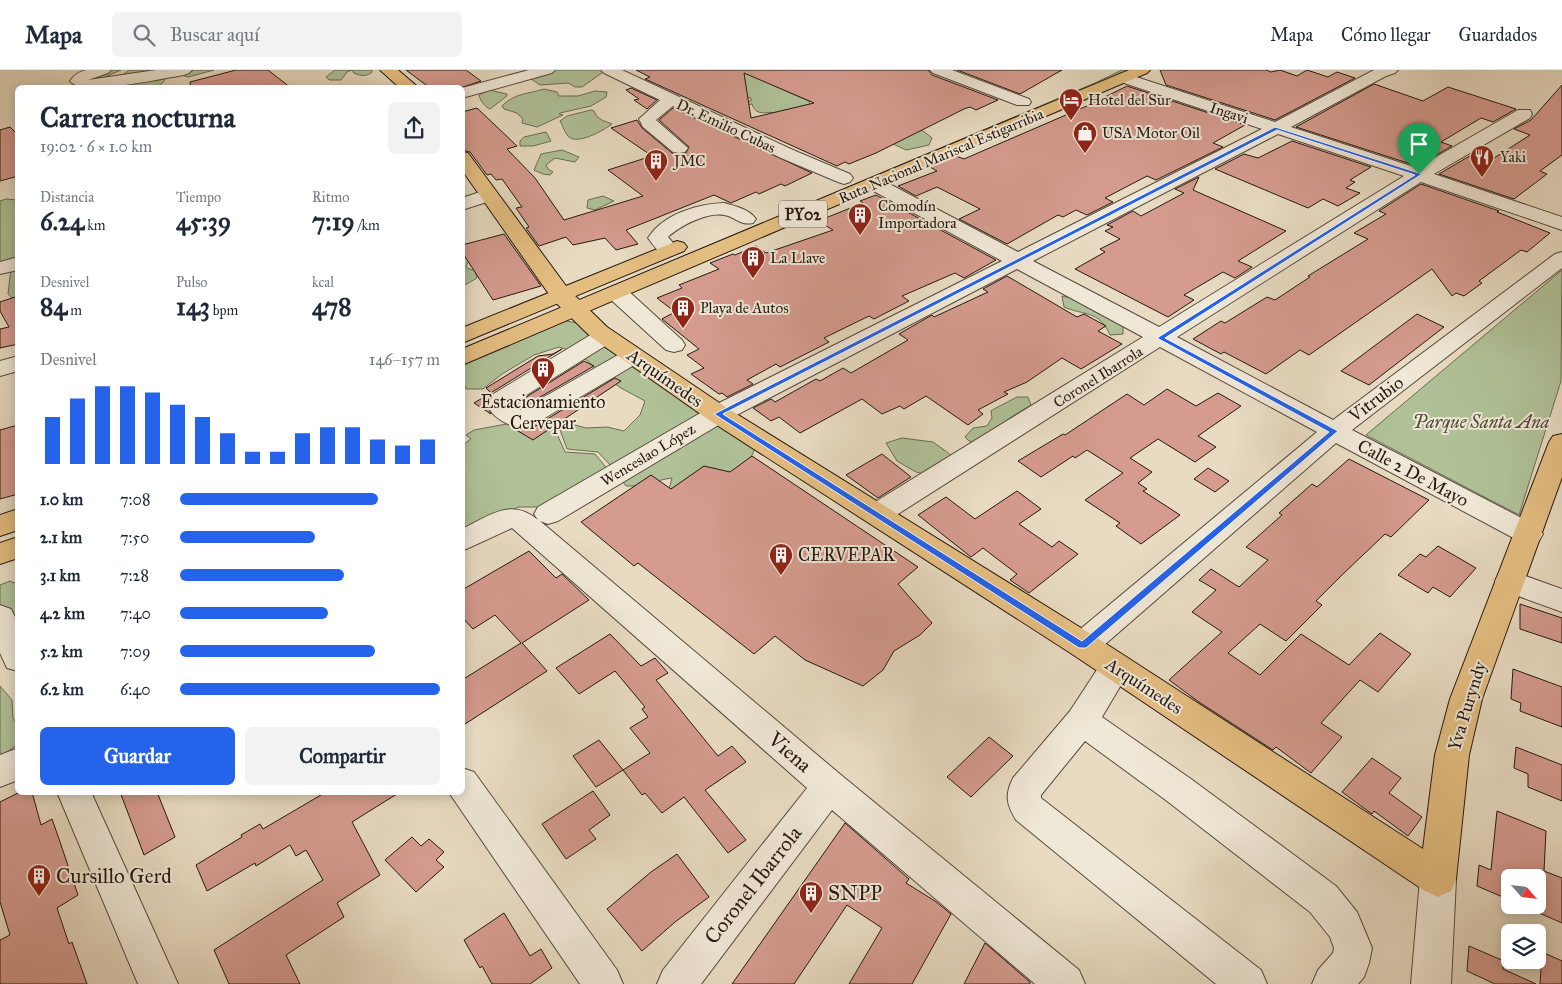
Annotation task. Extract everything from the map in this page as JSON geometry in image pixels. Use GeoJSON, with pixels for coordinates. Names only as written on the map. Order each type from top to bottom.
{"type":"FeatureCollection","features":[{"type":"Feature","properties":{"kind":"main road"},"geometry":{"type":"LineString","coordinates":[[388,70],[407,85]]}},
{"type":"Feature","properties":{"kind":"main road","name":"Ruta Nacional Mariscal Estigarribia"},"geometry":{"type":"LineString","coordinates":[[465,356],[669,250],[1097,70]]}},
{"type":"Feature","properties":{"kind":"main road","name":"Ruta Nacional Mariscal Estigarribia"},"geometry":{"type":"LineString","coordinates":[[465,335],[569,303],[617,293],[1142,70]]}},
{"type":"Feature","properties":{"kind":"main road","name":"Arquímedes"},"geometry":{"type":"LineString","coordinates":[[465,161],[569,303],[604,336],[718,414],[1082,645],[1438,879]]}},
{"type":"Feature","properties":{"kind":"main road","name":"Yva Puryndy"},"geometry":{"type":"LineString","coordinates":[[1438,879],[1452,755],[1466,699],[1509,581],[1529,534],[1556,480],[1562,442]]}},
{"type":"Feature","properties":{"kind":"main road"},"geometry":{"type":"LineString","coordinates":[[0,526],[15,520]]}},
{"type":"Feature","properties":{"kind":"main road"},"geometry":{"type":"LineString","coordinates":[[0,554],[15,548]]}},
{"type":"Feature","properties":{"kind":"street"},"geometry":{"type":"LineString","coordinates":[[86,85],[78,81],[85,75],[103,70]]}},
{"type":"Feature","properties":{"kind":"street"},"geometry":{"type":"LineString","coordinates":[[94,85],[140,73],[184,70]]}},
{"type":"Feature","properties":{"kind":"street"},"geometry":{"type":"LineString","coordinates":[[465,93],[547,70]]}},
{"type":"Feature","properties":{"kind":"street","name":"Dr. Emilio Cubas"},"geometry":{"type":"LineString","coordinates":[[609,70],[844,178]]}},
{"type":"Feature","properties":{"kind":"street"},"geometry":{"type":"LineString","coordinates":[[938,70],[1023,102]]}},
{"type":"Feature","properties":{"kind":"street"},"geometry":{"type":"LineString","coordinates":[[967,81],[989,70]]}},
{"type":"Feature","properties":{"kind":"street","name":"Wenceslao López"},"geometry":{"type":"LineString","coordinates":[[465,540],[510,518],[533,516],[718,414],[1380,73],[1390,70]]}},
{"type":"Feature","properties":{"kind":"street","name":"Ingavi"},"geometry":{"type":"LineString","coordinates":[[1124,78],[1419,174],[1562,224]]}},
{"type":"Feature","properties":{"kind":"street"},"geometry":{"type":"LineString","coordinates":[[671,100],[647,120],[679,148]]}},
{"type":"Feature","properties":{"kind":"street","name":"Coronel Ibarrola"},"geometry":{"type":"LineString","coordinates":[[877,514],[1419,174],[1524,114]]}},
{"type":"Feature","properties":{"kind":"street","name":"Calle 2 De Mayo"},"geometry":{"type":"LineString","coordinates":[[875,184],[1529,534]]}},
{"type":"Feature","properties":{"kind":"street"},"geometry":{"type":"LineString","coordinates":[[465,203],[489,195]]}},
{"type":"Feature","properties":{"kind":"street"},"geometry":{"type":"LineString","coordinates":[[669,250],[658,238],[659,233],[669,225],[710,209],[727,209],[746,218]]}},
{"type":"Feature","properties":{"kind":"street","name":"Vitrubio"},"geometry":{"type":"LineString","coordinates":[[1082,645],[1334,431],[1562,258]]}},
{"type":"Feature","properties":{"kind":"street"},"geometry":{"type":"LineString","coordinates":[[0,268],[15,264]]}},
{"type":"Feature","properties":{"kind":"street"},"geometry":{"type":"LineString","coordinates":[[617,293],[674,345]]}},
{"type":"Feature","properties":{"kind":"street"},"geometry":{"type":"LineString","coordinates":[[604,336],[499,402],[498,406],[518,419],[524,419],[633,356]]}},
{"type":"Feature","properties":{"kind":"street"},"geometry":{"type":"LineString","coordinates":[[0,369],[15,364]]}},
{"type":"Feature","properties":{"kind":"street","name":"Viena"},"geometry":{"type":"LineString","coordinates":[[533,516],[829,786],[1065,984]]}},
{"type":"Feature","properties":{"kind":"street"},"geometry":{"type":"LineString","coordinates":[[1509,581],[1562,601]]}},
{"type":"Feature","properties":{"kind":"street"},"geometry":{"type":"LineString","coordinates":[[0,617],[15,652]]}},
{"type":"Feature","properties":{"kind":"street"},"geometry":{"type":"LineString","coordinates":[[1115,668],[1082,721],[1025,789],[1023,798],[1025,805],[1033,814],[1247,984]]}},
{"type":"Feature","properties":{"kind":"street"},"geometry":{"type":"LineString","coordinates":[[1082,721],[1179,790],[1323,899],[1344,925],[1352,948],[1350,963],[1332,984]]}},
{"type":"Feature","properties":{"kind":"street"},"geometry":{"type":"LineString","coordinates":[[0,772],[15,764]]}},
{"type":"Feature","properties":{"kind":"street","name":"Coronel Ibarrola"},"geometry":{"type":"LineString","coordinates":[[677,984],[829,786]]}},
{"type":"Feature","properties":{"kind":"street"},"geometry":{"type":"LineString","coordinates":[[465,787],[603,984]]}},
{"type":"Feature","properties":{"kind":"street"},"geometry":{"type":"LineString","coordinates":[[75,795],[158,984]]}},
{"type":"Feature","properties":{"kind":"street","name":"Yva Puryndy"},"geometry":{"type":"LineString","coordinates":[[1431,984],[1438,879]]}},
{"type":"Feature","properties":{"kind":"green space"},"geometry":{"type":"Polygon","coordinates":[[[104,70],[121,70],[107,76],[113,77],[122,75],[129,70],[214,70],[188,77],[175,73],[162,75],[165,80],[160,85],[81,85],[89,80],[87,77],[104,70]]]}},
{"type":"Feature","properties":{"kind":"green space"},"geometry":{"type":"Polygon","coordinates":[[[335,70],[352,70],[347,72],[341,80],[329,80],[326,77],[335,70]]]}},
{"type":"Feature","properties":{"kind":"green space"},"geometry":{"type":"Polygon","coordinates":[[[352,70],[372,70],[372,72],[368,75],[361,75],[354,73],[352,70]]]}},
{"type":"Feature","properties":{"kind":"green space"},"geometry":{"type":"Polygon","coordinates":[[[554,70],[606,70],[582,87],[575,87],[568,83],[540,85],[531,79],[554,70]]]}},
{"type":"Feature","properties":{"kind":"green space"},"geometry":{"type":"Polygon","coordinates":[[[836,70],[775,86],[809,101],[810,105],[779,114],[757,111],[752,104],[743,106],[741,102],[751,101],[751,98],[745,97],[711,74],[836,70]]]}},
{"type":"Feature","properties":{"kind":"green space"},"geometry":{"type":"Polygon","coordinates":[[[1122,70],[1131,70],[591,295],[1095,83],[1122,70]]]}},
{"type":"Feature","properties":{"kind":"green space"},"geometry":{"type":"Polygon","coordinates":[[[544,89],[557,92],[559,96],[578,96],[595,91],[607,92],[606,97],[591,106],[560,113],[563,115],[537,127],[522,123],[523,119],[517,113],[504,109],[502,106],[517,96],[544,89]]]}},
{"type":"Feature","properties":{"kind":"green space"},"geometry":{"type":"Polygon","coordinates":[[[489,90],[507,94],[490,109],[486,107],[479,95],[489,90]]]}},
{"type":"Feature","properties":{"kind":"green space"},"geometry":{"type":"Polygon","coordinates":[[[591,110],[599,118],[612,124],[584,138],[572,139],[568,136],[560,121],[567,116],[591,110]]]}},
{"type":"Feature","properties":{"kind":"green space"},"geometry":{"type":"Polygon","coordinates":[[[922,130],[932,138],[929,145],[906,150],[891,143],[922,130]]]}},
{"type":"Feature","properties":{"kind":"green space"},"geometry":{"type":"Polygon","coordinates":[[[546,132],[551,141],[533,146],[520,146],[520,141],[524,137],[546,132]]]}},
{"type":"Feature","properties":{"kind":"green space"},"geometry":{"type":"Polygon","coordinates":[[[562,150],[579,157],[575,162],[555,158],[546,165],[553,172],[550,175],[534,170],[541,154],[562,150]]]}},
{"type":"Feature","properties":{"kind":"green space"},"geometry":{"type":"Polygon","coordinates":[[[603,196],[614,201],[595,210],[587,208],[588,200],[603,196]]]}},
{"type":"Feature","properties":{"kind":"green space"},"geometry":{"type":"Polygon","coordinates":[[[6,199],[15,200],[15,299],[13,299],[8,294],[11,268],[0,265],[0,201],[6,199]]]}},
{"type":"Feature","properties":{"kind":"green space"},"geometry":{"type":"Polygon","coordinates":[[[465,255],[470,259],[466,266],[467,268],[475,271],[477,278],[465,285],[465,255]]]}},
{"type":"Feature","properties":{"kind":"green space","name":"Parque Santa Ana"},"geometry":{"type":"Polygon","coordinates":[[[1562,270],[1561,381],[1519,515],[1366,435],[1562,270]]]}},
{"type":"Feature","properties":{"kind":"green space"},"geometry":{"type":"Polygon","coordinates":[[[1062,296],[1102,311],[1123,327],[1123,334],[1110,335],[1101,321],[1091,315],[1064,307],[1062,296]]]}},
{"type":"Feature","properties":{"kind":"green space"},"geometry":{"type":"Polygon","coordinates":[[[561,320],[583,324],[623,361],[638,367],[757,444],[742,477],[668,493],[672,478],[626,486],[598,452],[567,449],[560,430],[575,425],[586,428],[607,427],[624,431],[640,415],[645,401],[621,388],[597,371],[588,361],[571,351],[559,347],[534,355],[502,374],[483,389],[466,389],[465,361],[491,349],[500,349],[561,320]]]}},
{"type":"Feature","properties":{"kind":"green space"},"geometry":{"type":"Polygon","coordinates":[[[1017,397],[1028,397],[1031,405],[1010,418],[1009,424],[975,442],[969,441],[965,437],[973,428],[987,426],[992,418],[991,411],[1017,397]]]}},
{"type":"Feature","properties":{"kind":"green space"},"geometry":{"type":"Polygon","coordinates":[[[523,421],[533,424],[538,431],[552,429],[557,434],[565,452],[595,454],[609,471],[545,507],[518,507],[465,535],[465,444],[471,439],[466,435],[474,430],[523,421]]]}},
{"type":"Feature","properties":{"kind":"green space"},"geometry":{"type":"Polygon","coordinates":[[[902,438],[933,442],[951,455],[945,470],[932,476],[916,472],[897,461],[886,443],[902,438]]]}},
{"type":"Feature","properties":{"kind":"green space"},"geometry":{"type":"Polygon","coordinates":[[[10,581],[15,583],[15,653],[0,638],[0,585],[10,581]]]}},
{"type":"Feature","properties":{"kind":"green space"},"geometry":{"type":"Polygon","coordinates":[[[0,686],[12,700],[13,718],[15,721],[15,746],[0,757],[0,686]]]}},
{"type":"Feature","properties":{"kind":"building"},"geometry":{"type":"Polygon","coordinates":[[[236,70],[268,70],[287,85],[190,85],[190,82],[236,70]]]}},
{"type":"Feature","properties":{"kind":"building"},"geometry":{"type":"Polygon","coordinates":[[[406,70],[466,70],[481,81],[465,86],[426,85],[406,70]]]}},
{"type":"Feature","properties":{"kind":"building"},"geometry":{"type":"Polygon","coordinates":[[[636,70],[928,70],[932,75],[998,100],[976,110],[970,107],[964,109],[876,153],[849,164],[845,162],[837,166],[645,79],[650,77],[636,70]],[[744,73],[751,118],[814,103],[744,73]]]}},
{"type":"Feature","properties":{"kind":"building"},"geometry":{"type":"Polygon","coordinates":[[[957,70],[1062,70],[1020,94],[957,70]]]}},
{"type":"Feature","properties":{"kind":"building"},"geometry":{"type":"Polygon","coordinates":[[[1160,70],[1266,70],[1271,72],[1280,70],[1297,76],[1307,70],[1328,77],[1337,72],[1355,78],[1275,120],[1166,85],[1160,70]]]}},
{"type":"Feature","properties":{"kind":"building"},"geometry":{"type":"Polygon","coordinates":[[[1374,84],[1423,101],[1448,87],[1516,109],[1493,122],[1481,118],[1441,142],[1452,146],[1417,166],[1296,127],[1374,84]]]}},
{"type":"Feature","properties":{"kind":"building"},"geometry":{"type":"Polygon","coordinates":[[[1562,85],[1562,155],[1540,171],[1547,174],[1514,199],[1439,174],[1473,154],[1491,160],[1530,135],[1514,129],[1531,120],[1562,85]]]}},
{"type":"Feature","properties":{"kind":"building"},"geometry":{"type":"Polygon","coordinates":[[[1127,86],[1245,125],[1213,143],[1223,147],[1156,180],[1147,176],[1105,198],[1113,202],[1087,215],[1076,210],[1063,217],[1058,215],[1007,244],[959,219],[980,209],[937,187],[916,196],[898,186],[937,171],[930,167],[956,156],[964,159],[1089,105],[1127,86]]]}},
{"type":"Feature","properties":{"kind":"building"},"geometry":{"type":"Polygon","coordinates":[[[631,88],[657,100],[647,109],[634,100],[639,99],[626,90],[631,88]]]}},
{"type":"Feature","properties":{"kind":"building"},"geometry":{"type":"Polygon","coordinates":[[[477,108],[517,146],[507,149],[535,178],[564,220],[643,196],[608,170],[652,156],[611,128],[637,120],[642,128],[672,153],[679,155],[686,153],[689,147],[659,120],[673,108],[812,173],[785,186],[781,184],[759,194],[756,192],[731,203],[714,195],[626,230],[638,244],[616,250],[605,238],[573,245],[566,237],[539,246],[526,228],[529,227],[516,208],[522,207],[502,179],[496,180],[491,174],[487,175],[470,152],[465,151],[465,111],[477,108]]]}},
{"type":"Feature","properties":{"kind":"building"},"geometry":{"type":"Polygon","coordinates":[[[10,127],[15,132],[15,177],[0,181],[0,130],[10,127]]]}},
{"type":"Feature","properties":{"kind":"building"},"geometry":{"type":"Polygon","coordinates":[[[1292,141],[1371,167],[1350,180],[1355,182],[1346,188],[1360,193],[1338,206],[1323,199],[1308,208],[1215,169],[1244,154],[1258,158],[1292,141]]]}},
{"type":"Feature","properties":{"kind":"building"},"geometry":{"type":"Polygon","coordinates":[[[1199,177],[1193,190],[1286,231],[1238,261],[1252,267],[1235,278],[1223,272],[1184,295],[1194,300],[1168,317],[1075,269],[1105,252],[1100,249],[1120,239],[1105,231],[1113,227],[1107,225],[1133,211],[1141,216],[1184,193],[1175,189],[1199,177]]]}},
{"type":"Feature","properties":{"kind":"building"},"geometry":{"type":"Polygon","coordinates":[[[1421,184],[1499,211],[1497,212],[1550,233],[1527,252],[1521,250],[1479,281],[1482,283],[1464,296],[1456,293],[1452,296],[1432,269],[1309,355],[1300,350],[1266,374],[1224,352],[1221,354],[1193,339],[1221,321],[1225,323],[1267,297],[1275,300],[1310,277],[1308,276],[1368,239],[1354,233],[1386,214],[1379,211],[1421,184]]]}},
{"type":"Feature","properties":{"kind":"building"},"geometry":{"type":"Polygon","coordinates":[[[876,195],[996,260],[964,278],[955,273],[902,296],[909,301],[874,319],[869,316],[824,338],[829,342],[780,367],[776,364],[747,380],[753,384],[727,397],[722,393],[719,394],[691,374],[704,368],[687,355],[699,349],[662,319],[675,312],[657,298],[682,288],[679,285],[719,269],[710,263],[733,254],[735,255],[756,246],[766,253],[833,230],[818,221],[863,203],[860,201],[876,195]]]}},
{"type":"Feature","properties":{"kind":"building"},"geometry":{"type":"Polygon","coordinates":[[[504,234],[541,286],[493,300],[465,257],[465,244],[504,234]]]}},
{"type":"Feature","properties":{"kind":"building"},"geometry":{"type":"Polygon","coordinates":[[[1007,276],[1077,317],[1084,314],[1106,326],[1098,331],[1122,344],[1081,369],[1062,358],[1027,382],[1004,392],[1008,394],[978,410],[983,414],[968,425],[926,396],[904,409],[900,406],[882,414],[862,399],[800,433],[779,417],[771,421],[753,408],[771,399],[775,402],[816,379],[820,381],[843,368],[851,373],[908,340],[899,334],[932,315],[934,317],[988,292],[983,289],[1007,276]]]}},
{"type":"Feature","properties":{"kind":"building"},"geometry":{"type":"Polygon","coordinates":[[[15,297],[15,345],[0,348],[0,329],[9,327],[0,311],[0,302],[15,297]]]}},
{"type":"Feature","properties":{"kind":"building"},"geometry":{"type":"Polygon","coordinates":[[[1417,314],[1444,327],[1369,385],[1341,371],[1417,314]]]}},
{"type":"Feature","properties":{"kind":"building"},"geometry":{"type":"Polygon","coordinates":[[[562,349],[491,393],[486,388],[538,356],[553,354],[562,349]]]}},
{"type":"Feature","properties":{"kind":"building"},"geometry":{"type":"Polygon","coordinates":[[[584,361],[594,366],[521,408],[515,404],[584,361]]]}},
{"type":"Feature","properties":{"kind":"building"},"geometry":{"type":"Polygon","coordinates":[[[615,378],[621,381],[533,440],[513,428],[534,427],[615,378]]]}},
{"type":"Feature","properties":{"kind":"building"},"geometry":{"type":"Polygon","coordinates":[[[1167,389],[1196,406],[1218,393],[1241,406],[1198,436],[1216,447],[1195,462],[1158,439],[1130,458],[1152,472],[1138,483],[1147,489],[1143,491],[1180,515],[1141,544],[1116,526],[1120,523],[1085,500],[1123,473],[1087,450],[1075,458],[1073,456],[1041,477],[1018,461],[1063,434],[1065,435],[1127,394],[1144,405],[1167,389]]]}},
{"type":"Feature","properties":{"kind":"building"},"geometry":{"type":"Polygon","coordinates":[[[489,394],[486,401],[491,414],[474,403],[489,394]]]}},
{"type":"Feature","properties":{"kind":"building"},"geometry":{"type":"Polygon","coordinates":[[[15,426],[15,495],[0,499],[0,430],[15,426]]]}},
{"type":"Feature","properties":{"kind":"building"},"geometry":{"type":"Polygon","coordinates":[[[882,454],[911,477],[878,498],[846,475],[882,454]]]}},
{"type":"Feature","properties":{"kind":"building","name":"CERVEPAR"},"geometry":{"type":"Polygon","coordinates":[[[752,456],[918,567],[898,584],[932,623],[920,635],[894,651],[883,670],[863,686],[805,660],[775,636],[754,654],[638,563],[634,566],[581,522],[651,475],[671,489],[704,466],[730,472],[752,456]]]}},
{"type":"Feature","properties":{"kind":"building"},"geometry":{"type":"Polygon","coordinates":[[[1349,459],[1429,500],[1391,537],[1385,534],[1342,575],[1316,601],[1322,605],[1286,641],[1260,624],[1228,653],[1260,675],[1301,634],[1349,665],[1380,633],[1411,654],[1378,692],[1360,680],[1321,723],[1342,737],[1311,773],[1276,747],[1273,750],[1169,680],[1222,632],[1192,612],[1216,590],[1199,580],[1211,569],[1239,587],[1268,560],[1246,547],[1282,515],[1279,513],[1312,484],[1317,487],[1349,459]]]}},
{"type":"Feature","properties":{"kind":"building"},"geometry":{"type":"Polygon","coordinates":[[[1208,468],[1229,481],[1215,492],[1194,479],[1208,468]]]}},
{"type":"Feature","properties":{"kind":"building"},"geometry":{"type":"Polygon","coordinates":[[[1017,491],[1041,509],[1019,524],[1052,547],[1059,541],[1078,554],[1029,593],[1010,580],[1017,574],[983,548],[971,557],[918,515],[946,497],[975,519],[1017,491]]]}},
{"type":"Feature","properties":{"kind":"building"},"geometry":{"type":"Polygon","coordinates":[[[1438,546],[1476,568],[1450,597],[1433,587],[1428,593],[1398,575],[1420,554],[1426,557],[1438,546]]]}},
{"type":"Feature","properties":{"kind":"building"},"geometry":{"type":"Polygon","coordinates":[[[529,551],[556,578],[562,574],[589,600],[522,643],[547,671],[465,724],[465,678],[521,643],[495,615],[473,629],[465,620],[465,588],[529,551]]]}},
{"type":"Feature","properties":{"kind":"building"},"geometry":{"type":"Polygon","coordinates":[[[1520,604],[1562,618],[1562,643],[1520,629],[1520,604]]]}},
{"type":"Feature","properties":{"kind":"building"},"geometry":{"type":"Polygon","coordinates":[[[610,634],[641,666],[655,658],[668,673],[656,680],[718,756],[732,746],[746,762],[705,790],[746,840],[728,853],[684,797],[662,813],[645,793],[642,795],[623,770],[650,753],[630,728],[648,717],[642,709],[645,707],[615,671],[579,694],[556,668],[610,634]]]}},
{"type":"Feature","properties":{"kind":"building"},"geometry":{"type":"Polygon","coordinates":[[[1513,669],[1562,687],[1562,727],[1520,711],[1521,703],[1511,699],[1513,669]]]}},
{"type":"Feature","properties":{"kind":"building"},"geometry":{"type":"Polygon","coordinates":[[[989,737],[1013,756],[971,797],[947,777],[989,737]]]}},
{"type":"Feature","properties":{"kind":"building"},"geometry":{"type":"Polygon","coordinates":[[[599,740],[623,770],[596,787],[573,756],[599,740]]]}},
{"type":"Feature","properties":{"kind":"building"},"geometry":{"type":"Polygon","coordinates":[[[1516,747],[1562,765],[1562,801],[1528,787],[1528,774],[1514,768],[1516,747]]]}},
{"type":"Feature","properties":{"kind":"building"},"geometry":{"type":"Polygon","coordinates":[[[1372,758],[1401,778],[1389,793],[1422,817],[1408,836],[1374,811],[1372,814],[1342,792],[1372,758]]]}},
{"type":"Feature","properties":{"kind":"building"},"geometry":{"type":"Polygon","coordinates":[[[593,791],[610,815],[589,830],[596,839],[566,859],[542,824],[593,791]]]}},
{"type":"Feature","properties":{"kind":"building"},"geometry":{"type":"Polygon","coordinates":[[[15,794],[33,795],[41,825],[52,819],[78,895],[57,908],[69,944],[72,942],[87,984],[0,984],[0,940],[10,935],[0,902],[0,802],[15,794]]]}},
{"type":"Feature","properties":{"kind":"building"},"geometry":{"type":"Polygon","coordinates":[[[121,795],[158,795],[175,837],[144,855],[121,795]]]}},
{"type":"Feature","properties":{"kind":"building"},"geometry":{"type":"Polygon","coordinates":[[[321,795],[395,795],[352,822],[380,875],[337,903],[344,917],[286,955],[300,984],[229,984],[214,950],[323,880],[306,850],[296,856],[290,845],[256,866],[255,863],[207,891],[196,865],[260,824],[263,829],[321,795]]]}},
{"type":"Feature","properties":{"kind":"building"},"geometry":{"type":"Polygon","coordinates":[[[1497,811],[1546,831],[1544,869],[1501,869],[1501,896],[1477,886],[1479,865],[1491,870],[1497,811]]]}},
{"type":"Feature","properties":{"kind":"building"},"geometry":{"type":"Polygon","coordinates":[[[845,823],[909,879],[906,883],[935,901],[951,914],[912,984],[849,984],[882,928],[847,905],[794,984],[732,984],[845,823]]]}},
{"type":"Feature","properties":{"kind":"building"},"geometry":{"type":"Polygon","coordinates":[[[412,837],[421,846],[429,839],[444,852],[436,860],[444,867],[416,892],[385,860],[412,837]]]}},
{"type":"Feature","properties":{"kind":"building"},"geometry":{"type":"Polygon","coordinates":[[[677,854],[709,897],[675,922],[642,951],[607,909],[651,872],[677,854]]]}},
{"type":"Feature","properties":{"kind":"building"},"geometry":{"type":"Polygon","coordinates":[[[1546,872],[1562,878],[1562,923],[1542,914],[1546,914],[1546,872]]]}},
{"type":"Feature","properties":{"kind":"building"},"geometry":{"type":"Polygon","coordinates":[[[504,913],[530,956],[541,949],[552,968],[530,984],[492,984],[482,966],[480,968],[464,940],[504,913]]]}},
{"type":"Feature","properties":{"kind":"building"},"geometry":{"type":"Polygon","coordinates":[[[985,943],[1030,982],[1030,984],[964,984],[985,943]]]}},
{"type":"Feature","properties":{"kind":"building"},"geometry":{"type":"Polygon","coordinates":[[[1469,946],[1501,960],[1501,969],[1536,984],[1495,984],[1467,971],[1469,946]]]}},
{"type":"Feature","properties":{"kind":"building"},"geometry":{"type":"Polygon","coordinates":[[[1546,954],[1562,961],[1562,984],[1540,984],[1541,969],[1546,969],[1546,954]]]}},
{"type":"Feature","properties":{"kind":"place","name":"Hotel del Sur"},"geometry":{"type":"Point","coordinates":[1071,121]}},
{"type":"Feature","properties":{"kind":"place","name":"USA Motor Oil"},"geometry":{"type":"Point","coordinates":[1085,154]}},
{"type":"Feature","properties":{"kind":"place","name":"Yaki"},"geometry":{"type":"Point","coordinates":[1482,178]}},
{"type":"Feature","properties":{"kind":"place","name":"JMC"},"geometry":{"type":"Point","coordinates":[656,182]}},
{"type":"Feature","properties":{"kind":"place","name":"Comodín Importadora"},"geometry":{"type":"Point","coordinates":[860,236]}},
{"type":"Feature","properties":{"kind":"place","name":"La Llave"},"geometry":{"type":"Point","coordinates":[753,279]}},
{"type":"Feature","properties":{"kind":"place","name":"Playa de Autos"},"geometry":{"type":"Point","coordinates":[683,329]}},
{"type":"Feature","properties":{"kind":"place","name":"Estacionamiento Cervepar"},"geometry":{"type":"Point","coordinates":[543,390]}},
{"type":"Feature","properties":{"kind":"place","name":"CERVEPAR"},"geometry":{"type":"Point","coordinates":[781,576]}},
{"type":"Feature","properties":{"kind":"place","name":"Cursillo Gerd"},"geometry":{"type":"Point","coordinates":[39,897]}},
{"type":"Feature","properties":{"kind":"place","name":"SNPP"},"geometry":{"type":"Point","coordinates":[811,914]}},
{"type":"Feature","properties":{"kind":"route"},"geometry":{"type":"LineString","coordinates":[[1276,128],[1419,174],[1160,338],[1334,431],[1082,645],[718,414],[1276,128]]}}]}
